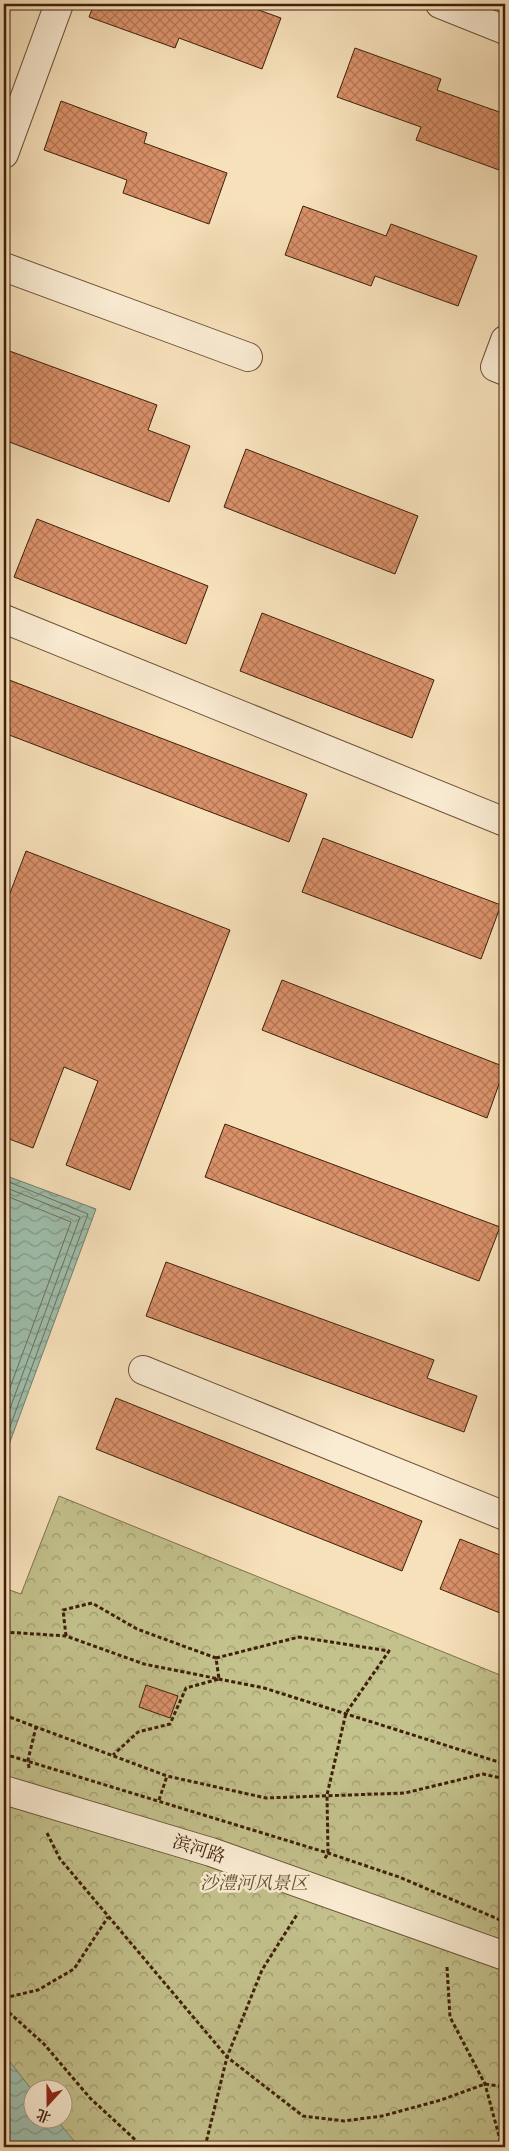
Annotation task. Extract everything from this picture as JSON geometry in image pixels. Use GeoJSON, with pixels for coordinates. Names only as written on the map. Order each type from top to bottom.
{"type":"FeatureCollection","features":[{"type":"Feature","properties":{"kind":"street"},"geometry":{"type":"LineString","coordinates":[[4,154],[59,4]]}},
{"type":"Feature","properties":{"kind":"street"},"geometry":{"type":"LineString","coordinates":[[440,4],[505,30]]}},
{"type":"Feature","properties":{"kind":"street"},"geometry":{"type":"LineString","coordinates":[[4,267],[248,357]]}},
{"type":"Feature","properties":{"kind":"street"},"geometry":{"type":"LineString","coordinates":[[505,340],[494,368],[505,372]]}},
{"type":"Feature","properties":{"kind":"street"},"geometry":{"type":"LineString","coordinates":[[4,619],[505,822]]}},
{"type":"Feature","properties":{"kind":"street"},"geometry":{"type":"LineString","coordinates":[[143,1370],[505,1516]]}},
{"type":"Feature","properties":{"kind":"street","name":"滨河路"},"geometry":{"type":"LineString","coordinates":[[4,1790],[212,1852],[505,1956]]}},
{"type":"Feature","properties":{"kind":"path"},"geometry":{"type":"LineString","coordinates":[[66,1636],[63,1610],[92,1603],[137,1629],[216,1658],[299,1637],[389,1651],[346,1713],[327,1795],[328,1853],[313,1888],[262,1970],[227,2057],[204,2147]]}},
{"type":"Feature","properties":{"kind":"path"},"geometry":{"type":"LineString","coordinates":[[4,1632],[66,1636],[144,1664],[264,1688],[505,1764]]}},
{"type":"Feature","properties":{"kind":"path"},"geometry":{"type":"LineString","coordinates":[[216,1658],[219,1679]]}},
{"type":"Feature","properties":{"kind":"path"},"geometry":{"type":"LineString","coordinates":[[112,1756],[138,1732],[170,1724],[186,1688],[219,1679]]}},
{"type":"Feature","properties":{"kind":"path"},"geometry":{"type":"LineString","coordinates":[[4,1715],[167,1776],[266,1798],[405,1792],[483,1774],[505,1779]]}},
{"type":"Feature","properties":{"kind":"path"},"geometry":{"type":"LineString","coordinates":[[36,1727],[28,1760],[32,1798],[60,1859],[227,2057],[303,2116],[344,2122],[382,2116],[442,2100],[485,2084],[505,2087]]}},
{"type":"Feature","properties":{"kind":"path"},"geometry":{"type":"LineString","coordinates":[[4,1754],[328,1853],[399,1877],[505,1922]]}},
{"type":"Feature","properties":{"kind":"path"},"geometry":{"type":"LineString","coordinates":[[159,1800],[167,1776]]}},
{"type":"Feature","properties":{"kind":"path"},"geometry":{"type":"LineString","coordinates":[[4,1998],[38,1990],[74,1969],[108,1917]]}},
{"type":"Feature","properties":{"kind":"path"},"geometry":{"type":"LineString","coordinates":[[451,1937],[447,1963],[450,2017],[485,2084],[502,2147]]}},
{"type":"Feature","properties":{"kind":"path"},"geometry":{"type":"LineString","coordinates":[[4,2008],[44,2044],[90,2098],[144,2147]]}},
{"type":"Feature","properties":{"kind":"green space","name":"沙澧河风景区"},"geometry":{"type":"Polygon","coordinates":[[[59,1496],[505,1677],[505,2147],[4,2147],[4,1588],[21,1594],[59,1496]]]}},
{"type":"Feature","properties":{"kind":"water"},"geometry":{"type":"Polygon","coordinates":[[[4,1175],[96,1209],[4,1458],[4,1175]]]}},
{"type":"Feature","properties":{"kind":"water"},"geometry":{"type":"Polygon","coordinates":[[[4,2054],[23,2078],[22,2128],[63,2128],[79,2147],[4,2147],[4,2054]]]}},
{"type":"Feature","properties":{"kind":"building"},"geometry":{"type":"Polygon","coordinates":[[[94,4],[242,4],[281,18],[262,69],[179,38],[175,48],[89,17],[94,4]]]}},
{"type":"Feature","properties":{"kind":"building"},"geometry":{"type":"Polygon","coordinates":[[[355,48],[441,79],[437,90],[505,114],[505,163],[502,171],[416,140],[421,127],[337,97],[355,48]]]}},
{"type":"Feature","properties":{"kind":"building"},"geometry":{"type":"Polygon","coordinates":[[[61,101],[147,133],[144,143],[227,173],[209,224],[123,193],[127,180],[44,150],[61,101]]]}},
{"type":"Feature","properties":{"kind":"building"},"geometry":{"type":"Polygon","coordinates":[[[303,206],[386,236],[391,224],[477,256],[458,306],[375,276],[371,286],[285,255],[303,206]]]}},
{"type":"Feature","properties":{"kind":"building"},"geometry":{"type":"Polygon","coordinates":[[[4,349],[157,405],[148,430],[190,446],[169,502],[4,440],[4,349]]]}},
{"type":"Feature","properties":{"kind":"building"},"geometry":{"type":"Polygon","coordinates":[[[246,449],[418,516],[395,574],[224,507],[246,449]]]}},
{"type":"Feature","properties":{"kind":"building"},"geometry":{"type":"Polygon","coordinates":[[[37,519],[208,586],[186,644],[14,577],[37,519]]]}},
{"type":"Feature","properties":{"kind":"building"},"geometry":{"type":"Polygon","coordinates":[[[262,613],[434,680],[412,738],[240,671],[262,613]]]}},
{"type":"Feature","properties":{"kind":"building"},"geometry":{"type":"Polygon","coordinates":[[[4,678],[307,794],[289,842],[4,733],[4,678]]]}},
{"type":"Feature","properties":{"kind":"building"},"geometry":{"type":"Polygon","coordinates":[[[323,838],[501,905],[481,959],[302,892],[323,838]]]}},
{"type":"Feature","properties":{"kind":"building"},"geometry":{"type":"Polygon","coordinates":[[[26,851],[230,930],[130,1190],[66,1165],[98,1081],[64,1067],[33,1148],[4,1137],[4,909],[26,851]]]}},
{"type":"Feature","properties":{"kind":"building"},"geometry":{"type":"Polygon","coordinates":[[[282,980],[505,1067],[487,1118],[262,1030],[282,980]]]}},
{"type":"Feature","properties":{"kind":"building"},"geometry":{"type":"Polygon","coordinates":[[[225,1124],[500,1227],[479,1281],[205,1177],[225,1124]]]}},
{"type":"Feature","properties":{"kind":"building"},"geometry":{"type":"Polygon","coordinates":[[[166,1262],[434,1360],[427,1378],[477,1396],[464,1432],[146,1316],[166,1262]]]}},
{"type":"Feature","properties":{"kind":"building"},"geometry":{"type":"Polygon","coordinates":[[[116,1398],[422,1521],[402,1571],[96,1449],[116,1398]]]}},
{"type":"Feature","properties":{"kind":"building"},"geometry":{"type":"Polygon","coordinates":[[[460,1539],[505,1557],[505,1615],[440,1589],[460,1539]]]}},
{"type":"Feature","properties":{"kind":"building"},"geometry":{"type":"Polygon","coordinates":[[[146,1685],[178,1696],[170,1718],[139,1707],[146,1685]]]}}]}
